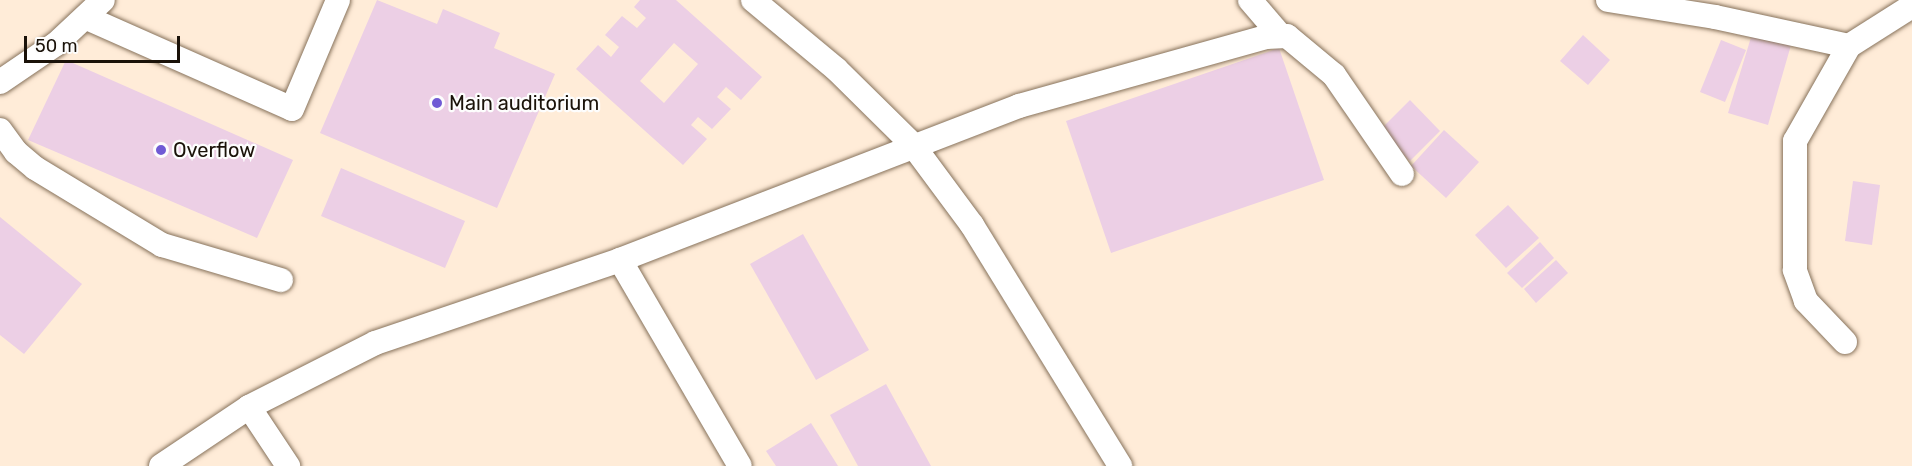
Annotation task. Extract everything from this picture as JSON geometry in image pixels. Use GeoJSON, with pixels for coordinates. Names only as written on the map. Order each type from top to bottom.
{"type":"FeatureCollection","features":[{"type":"Feature","properties":{"kind":"street"},"geometry":{"type":"LineString","coordinates":[[0,82],[87,18],[103,0]]}},
{"type":"Feature","properties":{"kind":"street"},"geometry":{"type":"LineString","coordinates":[[87,18],[292,110],[338,0]]}},
{"type":"Feature","properties":{"kind":"street"},"geometry":{"type":"LineString","coordinates":[[753,0],[836,69],[912,144],[978,235],[1120,466]]}},
{"type":"Feature","properties":{"kind":"street"},"geometry":{"type":"LineString","coordinates":[[1250,0],[1280,35],[1306,49],[1334,75],[1402,174]]}},
{"type":"Feature","properties":{"kind":"street"},"geometry":{"type":"LineString","coordinates":[[1608,0],[1715,17],[1849,46]]}},
{"type":"Feature","properties":{"kind":"street"},"geometry":{"type":"LineString","coordinates":[[1845,342],[1806,301],[1795,270],[1793,178],[1795,141],[1849,46],[1912,6]]}},
{"type":"Feature","properties":{"kind":"street"},"geometry":{"type":"LineString","coordinates":[[161,466],[249,407],[375,343],[620,260],[912,144],[1072,89],[1280,35]]}},
{"type":"Feature","properties":{"kind":"street"},"geometry":{"type":"LineString","coordinates":[[0,130],[16,152],[35,168],[162,245],[281,280]]}},
{"type":"Feature","properties":{"kind":"street"},"geometry":{"type":"LineString","coordinates":[[620,260],[740,466]]}},
{"type":"Feature","properties":{"kind":"street"},"geometry":{"type":"LineString","coordinates":[[249,407],[288,466]]}},
{"type":"Feature","properties":{"kind":"building","name":"Main auditorium"},"geometry":{"type":"Polygon","coordinates":[[[377,0],[437,24],[443,9],[500,33],[494,48],[555,74],[497,208],[320,133],[377,0]]]}},
{"type":"Feature","properties":{"kind":"building"},"geometry":{"type":"Polygon","coordinates":[[[640,0],[676,0],[762,77],[741,100],[726,87],[717,97],[731,109],[712,129],[698,117],[691,125],[707,139],[683,165],[576,69],[598,45],[611,57],[619,47],[605,35],[622,16],[637,28],[646,18],[634,7],[640,0]],[[674,43],[640,81],[664,103],[698,64],[674,43]]]}},
{"type":"Feature","properties":{"kind":"building"},"geometry":{"type":"Polygon","coordinates":[[[1752,34],[1791,45],[1768,125],[1728,113],[1752,34]]]}},
{"type":"Feature","properties":{"kind":"building"},"geometry":{"type":"Polygon","coordinates":[[[1583,35],[1610,60],[1588,85],[1560,61],[1583,35]]]}},
{"type":"Feature","properties":{"kind":"building"},"geometry":{"type":"Polygon","coordinates":[[[1721,40],[1746,50],[1725,102],[1700,92],[1721,40]]]}},
{"type":"Feature","properties":{"kind":"building"},"geometry":{"type":"Polygon","coordinates":[[[1279,48],[1324,180],[1111,253],[1066,121],[1279,48]]]}},
{"type":"Feature","properties":{"kind":"building","name":"Overflow"},"geometry":{"type":"Polygon","coordinates":[[[66,60],[293,160],[257,238],[28,140],[66,60]]]}},
{"type":"Feature","properties":{"kind":"building"},"geometry":{"type":"Polygon","coordinates":[[[1410,100],[1440,131],[1410,161],[1379,131],[1410,100]]]}},
{"type":"Feature","properties":{"kind":"building"},"geometry":{"type":"Polygon","coordinates":[[[1444,130],[1479,162],[1446,198],[1411,166],[1444,130]]]}},
{"type":"Feature","properties":{"kind":"building"},"geometry":{"type":"Polygon","coordinates":[[[341,168],[465,221],[445,268],[321,216],[341,168]]]}},
{"type":"Feature","properties":{"kind":"building"},"geometry":{"type":"Polygon","coordinates":[[[1853,181],[1880,185],[1872,245],[1845,241],[1853,181]]]}},
{"type":"Feature","properties":{"kind":"building"},"geometry":{"type":"Polygon","coordinates":[[[1508,205],[1539,238],[1506,268],[1475,235],[1508,205]]]}},
{"type":"Feature","properties":{"kind":"building"},"geometry":{"type":"Polygon","coordinates":[[[0,217],[82,284],[24,354],[0,335],[0,217]]]}},
{"type":"Feature","properties":{"kind":"building"},"geometry":{"type":"Polygon","coordinates":[[[803,234],[869,350],[816,380],[750,264],[803,234]]]}},
{"type":"Feature","properties":{"kind":"building"},"geometry":{"type":"Polygon","coordinates":[[[1540,242],[1554,258],[1522,288],[1507,273],[1540,242]]]}},
{"type":"Feature","properties":{"kind":"building"},"geometry":{"type":"Polygon","coordinates":[[[1556,260],[1568,273],[1536,303],[1524,289],[1556,260]]]}},
{"type":"Feature","properties":{"kind":"building"},"geometry":{"type":"Polygon","coordinates":[[[886,384],[931,466],[858,466],[830,415],[886,384]]]}},
{"type":"Feature","properties":{"kind":"building"},"geometry":{"type":"Polygon","coordinates":[[[811,423],[838,466],[776,466],[766,451],[811,423]]]}},
{"type":"Feature","properties":{"kind":"place","name":"Main auditorium"},"geometry":{"type":"Point","coordinates":[437,103]}},
{"type":"Feature","properties":{"kind":"place","name":"Overflow"},"geometry":{"type":"Point","coordinates":[161,150]}}]}
